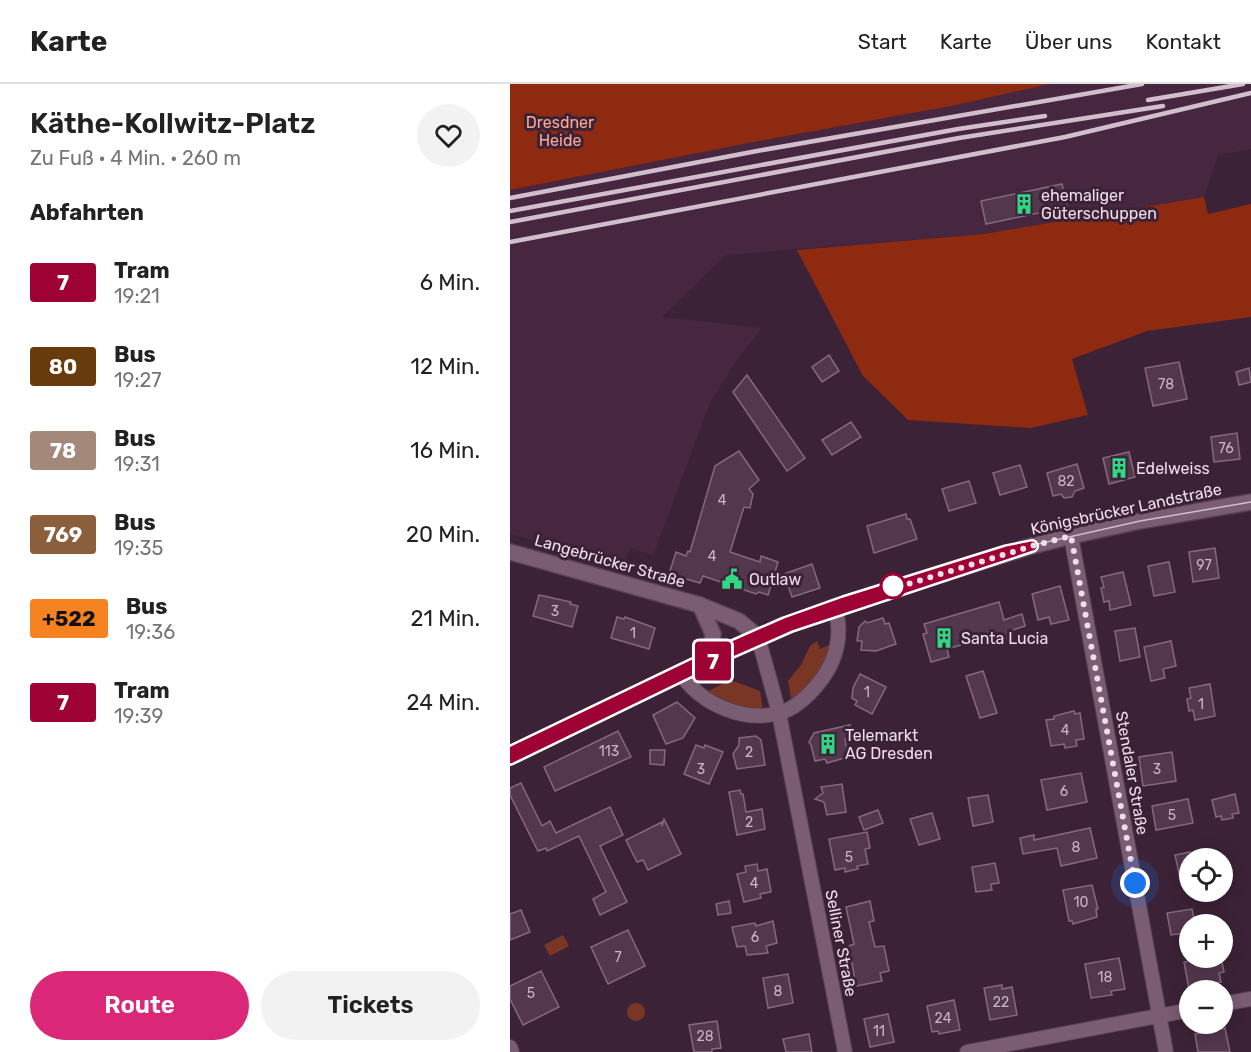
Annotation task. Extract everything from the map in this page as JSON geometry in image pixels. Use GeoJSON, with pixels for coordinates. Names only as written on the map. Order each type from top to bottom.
{"type":"FeatureCollection","features":[{"type":"Feature","properties":{"kind":"main road","name":"Königsbrücker Landstraße"},"geometry":{"type":"LineString","coordinates":[[510,755],[758,637],[835,607],[1071,536],[1140,521],[1251,502]]}},
{"type":"Feature","properties":{"kind":"main road","name":"Langebrücker Straße"},"geometry":{"type":"LineString","coordinates":[[510,552],[700,605],[739,621],[758,637]]}},
{"type":"Feature","properties":{"kind":"main road","name":"Langebrücker Straße"},"geometry":{"type":"LineString","coordinates":[[700,605],[713,634],[710,659]]}},
{"type":"Feature","properties":{"kind":"street","name":"Stendaler Straße"},"geometry":{"type":"LineString","coordinates":[[1071,536],[1166,1052]]}},
{"type":"Feature","properties":{"kind":"street"},"geometry":{"type":"LineString","coordinates":[[681,674],[705,697],[726,709],[755,716],[796,705],[823,678],[832,665],[839,638],[835,607]]}},
{"type":"Feature","properties":{"kind":"street"},"geometry":{"type":"LineString","coordinates":[[758,637],[778,709]]}},
{"type":"Feature","properties":{"kind":"street","name":"Selliner Straße"},"geometry":{"type":"LineString","coordinates":[[778,709],[845,1052]]}},
{"type":"Feature","properties":{"kind":"street"},"geometry":{"type":"LineString","coordinates":[[1233,1002],[1251,999]]}},
{"type":"Feature","properties":{"kind":"street"},"geometry":{"type":"LineString","coordinates":[[967,1052],[1179,1012]]}},
{"type":"Feature","properties":{"kind":"street"},"geometry":{"type":"LineString","coordinates":[[510,1047],[512,1052]]}},
{"type":"Feature","properties":{"kind":"shaded area"},"geometry":{"type":"Polygon","coordinates":[[[1050,84],[1251,84],[1251,149],[1218,155],[1204,197],[984,234],[726,255],[662,317],[762,328],[736,361],[710,403],[653,556],[630,548],[624,565],[510,534],[510,190],[951,106],[1050,84]]]}},
{"type":"Feature","properties":{"kind":"shaded area"},"geometry":{"type":"Polygon","coordinates":[[[817,641],[820,649],[833,643],[820,678],[792,703],[788,681],[801,665],[810,646],[817,641]]]}},
{"type":"Feature","properties":{"kind":"shaded area"},"geometry":{"type":"Polygon","coordinates":[[[731,680],[760,691],[763,711],[727,706],[706,692],[731,680]]]}},
{"type":"Feature","properties":{"kind":"shaded area"},"geometry":{"type":"Polygon","coordinates":[[[563,935],[569,946],[550,956],[544,945],[563,935]]]}},
{"type":"Feature","properties":{"kind":"shaded area"},"geometry":{"type":"Polygon","coordinates":[[[632,1003],[640,1003],[645,1008],[643,1019],[632,1021],[627,1016],[627,1008],[632,1003]]]}},
{"type":"Feature","properties":{"kind":"green space","name":"Dresdner Heide"},"geometry":{"type":"Polygon","coordinates":[[[510,84],[1050,84],[951,106],[510,190],[510,84]]]}},
{"type":"Feature","properties":{"kind":"green space"},"geometry":{"type":"Polygon","coordinates":[[[1204,197],[1208,214],[1251,204],[1251,317],[1147,331],[1072,359],[1088,415],[1031,428],[908,420],[863,376],[797,250],[984,234],[1204,197]]]}},
{"type":"Feature","properties":{"kind":"building","name":"ehemaliger Güterschuppen"},"geometry":{"type":"Polygon","coordinates":[[[1062,184],[1067,207],[986,224],[981,201],[1062,184]]]}},
{"type":"Feature","properties":{"kind":"building"},"geometry":{"type":"Polygon","coordinates":[[[829,355],[839,371],[822,382],[812,367],[829,355]]]}},
{"type":"Feature","properties":{"kind":"building"},"geometry":{"type":"Polygon","coordinates":[[[1179,362],[1187,399],[1153,406],[1145,368],[1179,362]]]}},
{"type":"Feature","properties":{"kind":"building"},"geometry":{"type":"Polygon","coordinates":[[[1249,368],[1251,382],[1239,385],[1236,372],[1249,368]]]}},
{"type":"Feature","properties":{"kind":"building"},"geometry":{"type":"Polygon","coordinates":[[[747,375],[805,458],[787,471],[733,392],[747,375]]]}},
{"type":"Feature","properties":{"kind":"building"},"geometry":{"type":"Polygon","coordinates":[[[851,422],[861,437],[832,455],[822,440],[851,422]]]}},
{"type":"Feature","properties":{"kind":"building"},"geometry":{"type":"Polygon","coordinates":[[[1237,433],[1240,459],[1214,462],[1211,437],[1237,433]]]}},
{"type":"Feature","properties":{"kind":"building"},"geometry":{"type":"Polygon","coordinates":[[[739,451],[759,480],[749,489],[753,494],[750,508],[744,507],[730,552],[760,562],[761,556],[778,562],[768,595],[759,592],[756,594],[703,576],[700,583],[669,574],[676,552],[686,556],[688,551],[690,552],[715,466],[739,451]]]}},
{"type":"Feature","properties":{"kind":"building","name":"Edelweiss"},"geometry":{"type":"Polygon","coordinates":[[[1129,452],[1135,477],[1109,484],[1103,458],[1129,452]]]}},
{"type":"Feature","properties":{"kind":"building"},"geometry":{"type":"Polygon","coordinates":[[[1077,464],[1084,488],[1075,491],[1072,497],[1064,498],[1061,494],[1053,496],[1047,473],[1077,464]]]}},
{"type":"Feature","properties":{"kind":"building"},"geometry":{"type":"Polygon","coordinates":[[[1020,465],[1027,487],[1000,495],[993,473],[1020,465]]]}},
{"type":"Feature","properties":{"kind":"building"},"geometry":{"type":"Polygon","coordinates":[[[969,481],[976,503],[949,511],[942,489],[969,481]]]}},
{"type":"Feature","properties":{"kind":"building"},"geometry":{"type":"Polygon","coordinates":[[[906,514],[917,539],[874,553],[867,526],[906,514]]]}},
{"type":"Feature","properties":{"kind":"building"},"geometry":{"type":"Polygon","coordinates":[[[1215,548],[1219,578],[1193,582],[1189,552],[1215,548]]]}},
{"type":"Feature","properties":{"kind":"building"},"geometry":{"type":"Polygon","coordinates":[[[1169,562],[1175,592],[1154,596],[1148,566],[1169,562]]]}},
{"type":"Feature","properties":{"kind":"building"},"geometry":{"type":"Polygon","coordinates":[[[812,564],[820,588],[792,597],[784,574],[812,564]]]}},
{"type":"Feature","properties":{"kind":"building"},"geometry":{"type":"Polygon","coordinates":[[[1123,572],[1131,605],[1110,610],[1109,601],[1104,602],[1101,577],[1123,572]]]}},
{"type":"Feature","properties":{"kind":"building"},"geometry":{"type":"Polygon","coordinates":[[[1060,586],[1069,620],[1051,624],[1049,617],[1038,620],[1032,594],[1060,586]]]}},
{"type":"Feature","properties":{"kind":"building"},"geometry":{"type":"Polygon","coordinates":[[[539,595],[571,602],[570,604],[578,606],[572,627],[533,616],[539,595]]]}},
{"type":"Feature","properties":{"kind":"building"},"geometry":{"type":"Polygon","coordinates":[[[999,602],[1004,620],[1022,614],[1025,626],[1007,632],[1009,638],[996,642],[992,631],[964,640],[960,643],[961,645],[947,649],[949,657],[931,662],[923,634],[927,633],[924,624],[999,602]]]}},
{"type":"Feature","properties":{"kind":"building"},"geometry":{"type":"Polygon","coordinates":[[[617,617],[624,619],[625,617],[655,628],[649,649],[611,638],[617,617]]]}},
{"type":"Feature","properties":{"kind":"building"},"geometry":{"type":"Polygon","coordinates":[[[883,618],[885,624],[889,623],[896,644],[876,651],[861,650],[862,641],[857,641],[859,627],[865,621],[867,623],[883,618]]]}},
{"type":"Feature","properties":{"kind":"building"},"geometry":{"type":"Polygon","coordinates":[[[1135,628],[1140,657],[1120,661],[1115,631],[1135,628]]]}},
{"type":"Feature","properties":{"kind":"building"},"geometry":{"type":"Polygon","coordinates":[[[1171,641],[1176,666],[1163,669],[1165,678],[1151,681],[1144,647],[1171,641]]]}},
{"type":"Feature","properties":{"kind":"building"},"geometry":{"type":"Polygon","coordinates":[[[983,671],[997,713],[980,718],[966,676],[983,671]]]}},
{"type":"Feature","properties":{"kind":"building"},"geometry":{"type":"Polygon","coordinates":[[[860,674],[886,687],[872,714],[855,705],[857,701],[852,698],[853,688],[860,674]]]}},
{"type":"Feature","properties":{"kind":"building"},"geometry":{"type":"Polygon","coordinates":[[[1210,684],[1215,716],[1195,720],[1193,710],[1189,711],[1187,699],[1191,698],[1189,688],[1210,684]]]}},
{"type":"Feature","properties":{"kind":"building"},"geometry":{"type":"Polygon","coordinates":[[[677,702],[695,718],[683,738],[666,744],[653,715],[677,702]]]}},
{"type":"Feature","properties":{"kind":"building"},"geometry":{"type":"Polygon","coordinates":[[[1074,711],[1075,714],[1080,713],[1084,739],[1076,740],[1077,746],[1065,748],[1064,744],[1051,746],[1046,720],[1074,711]]]}},
{"type":"Feature","properties":{"kind":"building","name":"Telemarkt AG Dresden"},"geometry":{"type":"Polygon","coordinates":[[[850,725],[852,738],[845,739],[848,757],[827,763],[825,759],[815,761],[809,742],[814,733],[850,725]]]}},
{"type":"Feature","properties":{"kind":"building"},"geometry":{"type":"Polygon","coordinates":[[[618,731],[631,757],[555,791],[544,767],[618,731]]]}},
{"type":"Feature","properties":{"kind":"building"},"geometry":{"type":"Polygon","coordinates":[[[756,736],[761,740],[765,765],[737,769],[733,754],[739,745],[739,738],[756,736]]]}},
{"type":"Feature","properties":{"kind":"building"},"geometry":{"type":"Polygon","coordinates":[[[696,745],[704,748],[705,745],[723,752],[709,784],[684,774],[696,745]]]}},
{"type":"Feature","properties":{"kind":"building"},"geometry":{"type":"Polygon","coordinates":[[[650,750],[665,750],[664,765],[650,764],[650,750]]]}},
{"type":"Feature","properties":{"kind":"building"},"geometry":{"type":"Polygon","coordinates":[[[1172,752],[1176,781],[1143,786],[1139,757],[1172,752]]]}},
{"type":"Feature","properties":{"kind":"building"},"geometry":{"type":"Polygon","coordinates":[[[1081,773],[1087,802],[1047,810],[1041,780],[1081,773]]]}},
{"type":"Feature","properties":{"kind":"building"},"geometry":{"type":"Polygon","coordinates":[[[521,783],[542,826],[550,821],[556,833],[610,807],[623,835],[600,846],[627,902],[600,915],[593,899],[606,892],[579,836],[547,851],[546,848],[538,851],[510,795],[510,788],[521,783]]]}},
{"type":"Feature","properties":{"kind":"building"},"geometry":{"type":"Polygon","coordinates":[[[842,784],[846,812],[827,815],[824,802],[815,799],[823,793],[821,787],[842,784]]]}},
{"type":"Feature","properties":{"kind":"building"},"geometry":{"type":"Polygon","coordinates":[[[740,790],[743,794],[746,812],[762,809],[765,829],[737,835],[729,792],[740,790]]]}},
{"type":"Feature","properties":{"kind":"building"},"geometry":{"type":"Polygon","coordinates":[[[1235,794],[1239,813],[1232,814],[1233,818],[1222,820],[1221,816],[1216,817],[1212,800],[1235,794]]]}},
{"type":"Feature","properties":{"kind":"building"},"geometry":{"type":"Polygon","coordinates":[[[988,795],[993,822],[973,826],[968,798],[988,795]]]}},
{"type":"Feature","properties":{"kind":"building"},"geometry":{"type":"Polygon","coordinates":[[[1188,799],[1193,823],[1156,830],[1152,806],[1188,799]]]}},
{"type":"Feature","properties":{"kind":"building"},"geometry":{"type":"Polygon","coordinates":[[[878,810],[883,823],[864,830],[859,817],[878,810]]]}},
{"type":"Feature","properties":{"kind":"building"},"geometry":{"type":"Polygon","coordinates":[[[932,813],[940,839],[919,845],[910,819],[932,813]]]}},
{"type":"Feature","properties":{"kind":"building"},"geometry":{"type":"Polygon","coordinates":[[[664,819],[681,854],[648,870],[643,860],[637,862],[626,840],[662,822],[662,826],[664,819]]]}},
{"type":"Feature","properties":{"kind":"building"},"geometry":{"type":"Polygon","coordinates":[[[1090,828],[1097,858],[1061,866],[1057,848],[1023,854],[1020,838],[1034,835],[1034,840],[1090,828]]]}},
{"type":"Feature","properties":{"kind":"building"},"geometry":{"type":"Polygon","coordinates":[[[867,832],[870,848],[865,849],[868,864],[845,872],[845,868],[835,870],[829,839],[867,832]]]}},
{"type":"Feature","properties":{"kind":"building"},"geometry":{"type":"Polygon","coordinates":[[[1179,854],[1179,873],[1175,855],[1179,854]]]}},
{"type":"Feature","properties":{"kind":"building"},"geometry":{"type":"Polygon","coordinates":[[[995,863],[999,883],[991,884],[992,890],[976,892],[972,867],[995,863]]]}},
{"type":"Feature","properties":{"kind":"building"},"geometry":{"type":"Polygon","coordinates":[[[757,864],[758,871],[767,869],[771,892],[760,894],[761,898],[744,902],[737,874],[746,872],[745,866],[757,864]]]}},
{"type":"Feature","properties":{"kind":"building"},"geometry":{"type":"Polygon","coordinates":[[[1092,885],[1098,909],[1096,909],[1097,917],[1073,924],[1069,921],[1063,890],[1092,885]]]}},
{"type":"Feature","properties":{"kind":"building"},"geometry":{"type":"Polygon","coordinates":[[[729,901],[731,913],[718,915],[716,904],[729,901]]]}},
{"type":"Feature","properties":{"kind":"building"},"geometry":{"type":"Polygon","coordinates":[[[870,901],[874,921],[869,922],[875,947],[884,946],[889,971],[880,973],[882,981],[856,986],[849,946],[854,944],[846,907],[870,901]]]}},
{"type":"Feature","properties":{"kind":"building"},"geometry":{"type":"Polygon","coordinates":[[[1192,909],[1193,914],[1179,914],[1179,934],[1171,935],[1167,913],[1192,909]]]}},
{"type":"Feature","properties":{"kind":"building"},"geometry":{"type":"Polygon","coordinates":[[[521,910],[530,932],[510,940],[510,914],[521,910]]]}},
{"type":"Feature","properties":{"kind":"building"},"geometry":{"type":"Polygon","coordinates":[[[773,921],[777,943],[766,946],[768,953],[747,955],[745,946],[737,947],[732,927],[755,923],[756,926],[773,921]]]}},
{"type":"Feature","properties":{"kind":"building"},"geometry":{"type":"Polygon","coordinates":[[[628,930],[645,966],[608,984],[591,947],[628,930]]]}},
{"type":"Feature","properties":{"kind":"building"},"geometry":{"type":"Polygon","coordinates":[[[1119,958],[1125,989],[1111,991],[1112,995],[1091,998],[1085,964],[1119,958]]]}},
{"type":"Feature","properties":{"kind":"building"},"geometry":{"type":"Polygon","coordinates":[[[1185,968],[1223,968],[1224,972],[1219,973],[1221,980],[1187,980],[1185,968]]]}},
{"type":"Feature","properties":{"kind":"building"},"geometry":{"type":"Polygon","coordinates":[[[541,971],[559,1007],[523,1025],[510,999],[510,986],[541,971]]]}},
{"type":"Feature","properties":{"kind":"building"},"geometry":{"type":"Polygon","coordinates":[[[788,974],[793,1003],[768,1008],[763,978],[788,974]]]}},
{"type":"Feature","properties":{"kind":"building"},"geometry":{"type":"Polygon","coordinates":[[[1002,985],[1002,989],[1012,987],[1017,1015],[990,1020],[984,988],[1002,985]]]}},
{"type":"Feature","properties":{"kind":"building"},"geometry":{"type":"Polygon","coordinates":[[[954,1000],[960,1030],[939,1034],[938,1031],[932,1032],[927,1006],[954,1000]]]}},
{"type":"Feature","properties":{"kind":"building"},"geometry":{"type":"Polygon","coordinates":[[[888,1014],[894,1042],[870,1047],[864,1019],[888,1014]]]}},
{"type":"Feature","properties":{"kind":"building"},"geometry":{"type":"Polygon","coordinates":[[[717,1021],[721,1048],[712,1049],[712,1052],[694,1052],[689,1025],[717,1021]]]}},
{"type":"Feature","properties":{"kind":"building"},"geometry":{"type":"Polygon","coordinates":[[[809,1034],[812,1052],[786,1052],[783,1039],[809,1034]]]}},
{"type":"Feature","properties":{"kind":"building"},"geometry":{"type":"Polygon","coordinates":[[[1195,1034],[1226,1034],[1230,1052],[1198,1052],[1195,1034]]]}},
{"type":"Feature","properties":{"kind":"tram line"},"geometry":{"type":"LineString","coordinates":[[510,752],[710,656],[809,613],[1007,551],[1140,521],[1251,502]]}},
{"type":"Feature","properties":{"kind":"tram line","name":"7"},"geometry":{"type":"LineString","coordinates":[[510,752],[757,634],[810,613],[1007,551],[1032,546],[1008,556],[791,626],[716,659],[510,759]]}},
{"type":"Feature","properties":{"kind":"railway"},"geometry":{"type":"LineString","coordinates":[[510,198],[757,151],[1142,84]]}},
{"type":"Feature","properties":{"kind":"railway"},"geometry":{"type":"LineString","coordinates":[[1148,100],[1243,84]]}},
{"type":"Feature","properties":{"kind":"railway"},"geometry":{"type":"LineString","coordinates":[[510,242],[1065,137],[1251,93]]}},
{"type":"Feature","properties":{"kind":"railway"},"geometry":{"type":"LineString","coordinates":[[510,222],[959,138],[1163,106]]}},
{"type":"Feature","properties":{"kind":"railway"},"geometry":{"type":"LineString","coordinates":[[510,211],[958,129],[1045,116]]}},
{"type":"Feature","properties":{"kind":"place","name":"ehemaliger Güterschuppen"},"geometry":{"type":"Point","coordinates":[1024,204]}},
{"type":"Feature","properties":{"kind":"place","name":"Edelweiss"},"geometry":{"type":"Point","coordinates":[1119,468]}},
{"type":"Feature","properties":{"kind":"place","name":"Outlaw"},"geometry":{"type":"Point","coordinates":[732,579]}},
{"type":"Feature","properties":{"kind":"place","name":"Santa Lucia"},"geometry":{"type":"Point","coordinates":[944,638]}},
{"type":"Feature","properties":{"kind":"place","name":"Telemarkt AG Dresden"},"geometry":{"type":"Point","coordinates":[828,744]}},
{"type":"Feature","properties":{"kind":"route"},"geometry":{"type":"LineString","coordinates":[[893,586],[892,589],[1071,536],[1135,883]]}}]}
